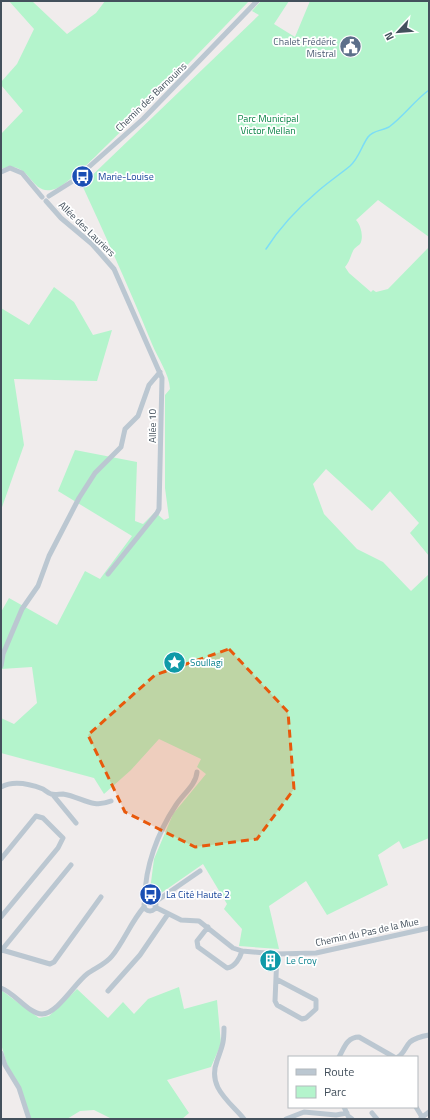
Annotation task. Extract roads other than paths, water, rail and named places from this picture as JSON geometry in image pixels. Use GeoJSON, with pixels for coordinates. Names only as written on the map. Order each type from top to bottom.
{"type":"FeatureCollection","features":[{"type":"Feature","properties":{"kind":"street","name":"Chemin des Barnouins"},"geometry":{"type":"LineString","coordinates":[[46,198],[73,181],[143,119],[257,1]]}},
{"type":"Feature","properties":{"kind":"street"},"geometry":{"type":"LineString","coordinates":[[1,172],[10,168],[20,171],[46,198]]}},
{"type":"Feature","properties":{"kind":"street","name":"Allée des Lauriers"},"geometry":{"type":"LineString","coordinates":[[46,198],[60,218],[92,244],[114,269]]}},
{"type":"Feature","properties":{"kind":"street","name":"Allée 10"},"geometry":{"type":"LineString","coordinates":[[108,574],[158,513],[161,481],[160,413],[163,383],[160,372],[114,269]]}},
{"type":"Feature","properties":{"kind":"street"},"geometry":{"type":"LineString","coordinates":[[1,666],[3,654],[22,609],[38,586],[50,556],[79,498],[94,473],[121,447],[125,429],[138,416],[149,385],[160,372]]}},
{"type":"Feature","properties":{"kind":"street"},"geometry":{"type":"LineString","coordinates":[[1,988],[35,1012],[47,1014],[58,1005],[80,980],[112,957],[144,907],[150,866],[161,831],[176,804],[196,780],[197,772]]}},
{"type":"Feature","properties":{"kind":"street"},"geometry":{"type":"LineString","coordinates":[[1,787],[13,783],[43,789],[53,795],[76,823]]}},
{"type":"Feature","properties":{"kind":"street"},"geometry":{"type":"LineString","coordinates":[[53,795],[64,794],[94,804],[103,804],[111,801]]}},
{"type":"Feature","properties":{"kind":"street"},"geometry":{"type":"LineString","coordinates":[[1,859],[36,816],[43,818],[63,838],[58,848],[1,917]]}},
{"type":"Feature","properties":{"kind":"street"},"geometry":{"type":"LineString","coordinates":[[71,865],[1,951],[50,964],[54,962],[101,897]]}},
{"type":"Feature","properties":{"kind":"street"},"geometry":{"type":"LineString","coordinates":[[144,907],[148,911],[200,871]]}},
{"type":"Feature","properties":{"kind":"street"},"geometry":{"type":"LineString","coordinates":[[145,901],[152,900],[155,905]]}},
{"type":"Feature","properties":{"kind":"street","name":"Chemin du Pas de la Mue"},"geometry":{"type":"LineString","coordinates":[[155,905],[168,914],[181,920],[199,921],[233,948],[242,951],[277,954],[316,953],[429,928]]}},
{"type":"Feature","properties":{"kind":"street"},"geometry":{"type":"LineString","coordinates":[[108,991],[140,955],[168,914]]}},
{"type":"Feature","properties":{"kind":"street"},"geometry":{"type":"LineString","coordinates":[[208,927],[197,944],[227,968],[233,966],[242,951]]}},
{"type":"Feature","properties":{"kind":"street"},"geometry":{"type":"LineString","coordinates":[[276,979],[316,1000],[316,1008],[306,1018],[302,1019],[277,1005],[275,1000],[277,954]]}},
{"type":"Feature","properties":{"kind":"street"},"geometry":{"type":"LineString","coordinates":[[224,1028],[224,1042],[214,1070],[216,1086],[244,1119]]}},
{"type":"Feature","properties":{"kind":"street"},"geometry":{"type":"LineString","coordinates":[[398,1056],[403,1054],[414,1039],[429,1035]]}},
{"type":"Feature","properties":{"kind":"street"},"geometry":{"type":"LineString","coordinates":[[340,1056],[347,1042],[354,1037],[359,1037],[394,1056]]}},
{"type":"Feature","properties":{"kind":"street"},"geometry":{"type":"LineString","coordinates":[[1,1053],[4,1065],[19,1088],[29,1119]]}},
{"type":"Feature","properties":{"kind":"street"},"geometry":{"type":"LineString","coordinates":[[344,1108],[347,1114],[352,1119]]}},
{"type":"Feature","properties":{"kind":"street"},"geometry":{"type":"LineString","coordinates":[[417,1108],[422,1118],[429,1112]]}},
{"type":"Feature","properties":{"kind":"street"},"geometry":{"type":"LineString","coordinates":[[286,1119],[304,1112],[336,1115],[347,1114]]}},
{"type":"Feature","properties":{"kind":"street"},"geometry":{"type":"LineString","coordinates":[[372,1113],[377,1119]]}},
{"type":"Feature","properties":{"kind":"waterway"},"geometry":{"type":"LineString","coordinates":[[266,249],[283,226],[310,198],[353,163],[370,135],[389,127],[429,90]]}},
{"type":"Feature","properties":{"kind":"place","name":"Chalet Frédéric Mistral"},"geometry":{"type":"Point","coordinates":[351,47]}},
{"type":"Feature","properties":{"kind":"place","name":"Marie-Louise"},"geometry":{"type":"Point","coordinates":[83,176]}},
{"type":"Feature","properties":{"kind":"place","name":"Soullagi"},"geometry":{"type":"Point","coordinates":[174,662]}},
{"type":"Feature","properties":{"kind":"place","name":"La Cité Haute 2"},"geometry":{"type":"Point","coordinates":[150,894]}},
{"type":"Feature","properties":{"kind":"place","name":"Le Croy"},"geometry":{"type":"Point","coordinates":[270,960]}},
{"type":"Feature","properties":{"kind":"park label","name":"Parc Municipal Victor Mellan"},"geometry":{"type":"Point","coordinates":[268,124]}}]}
